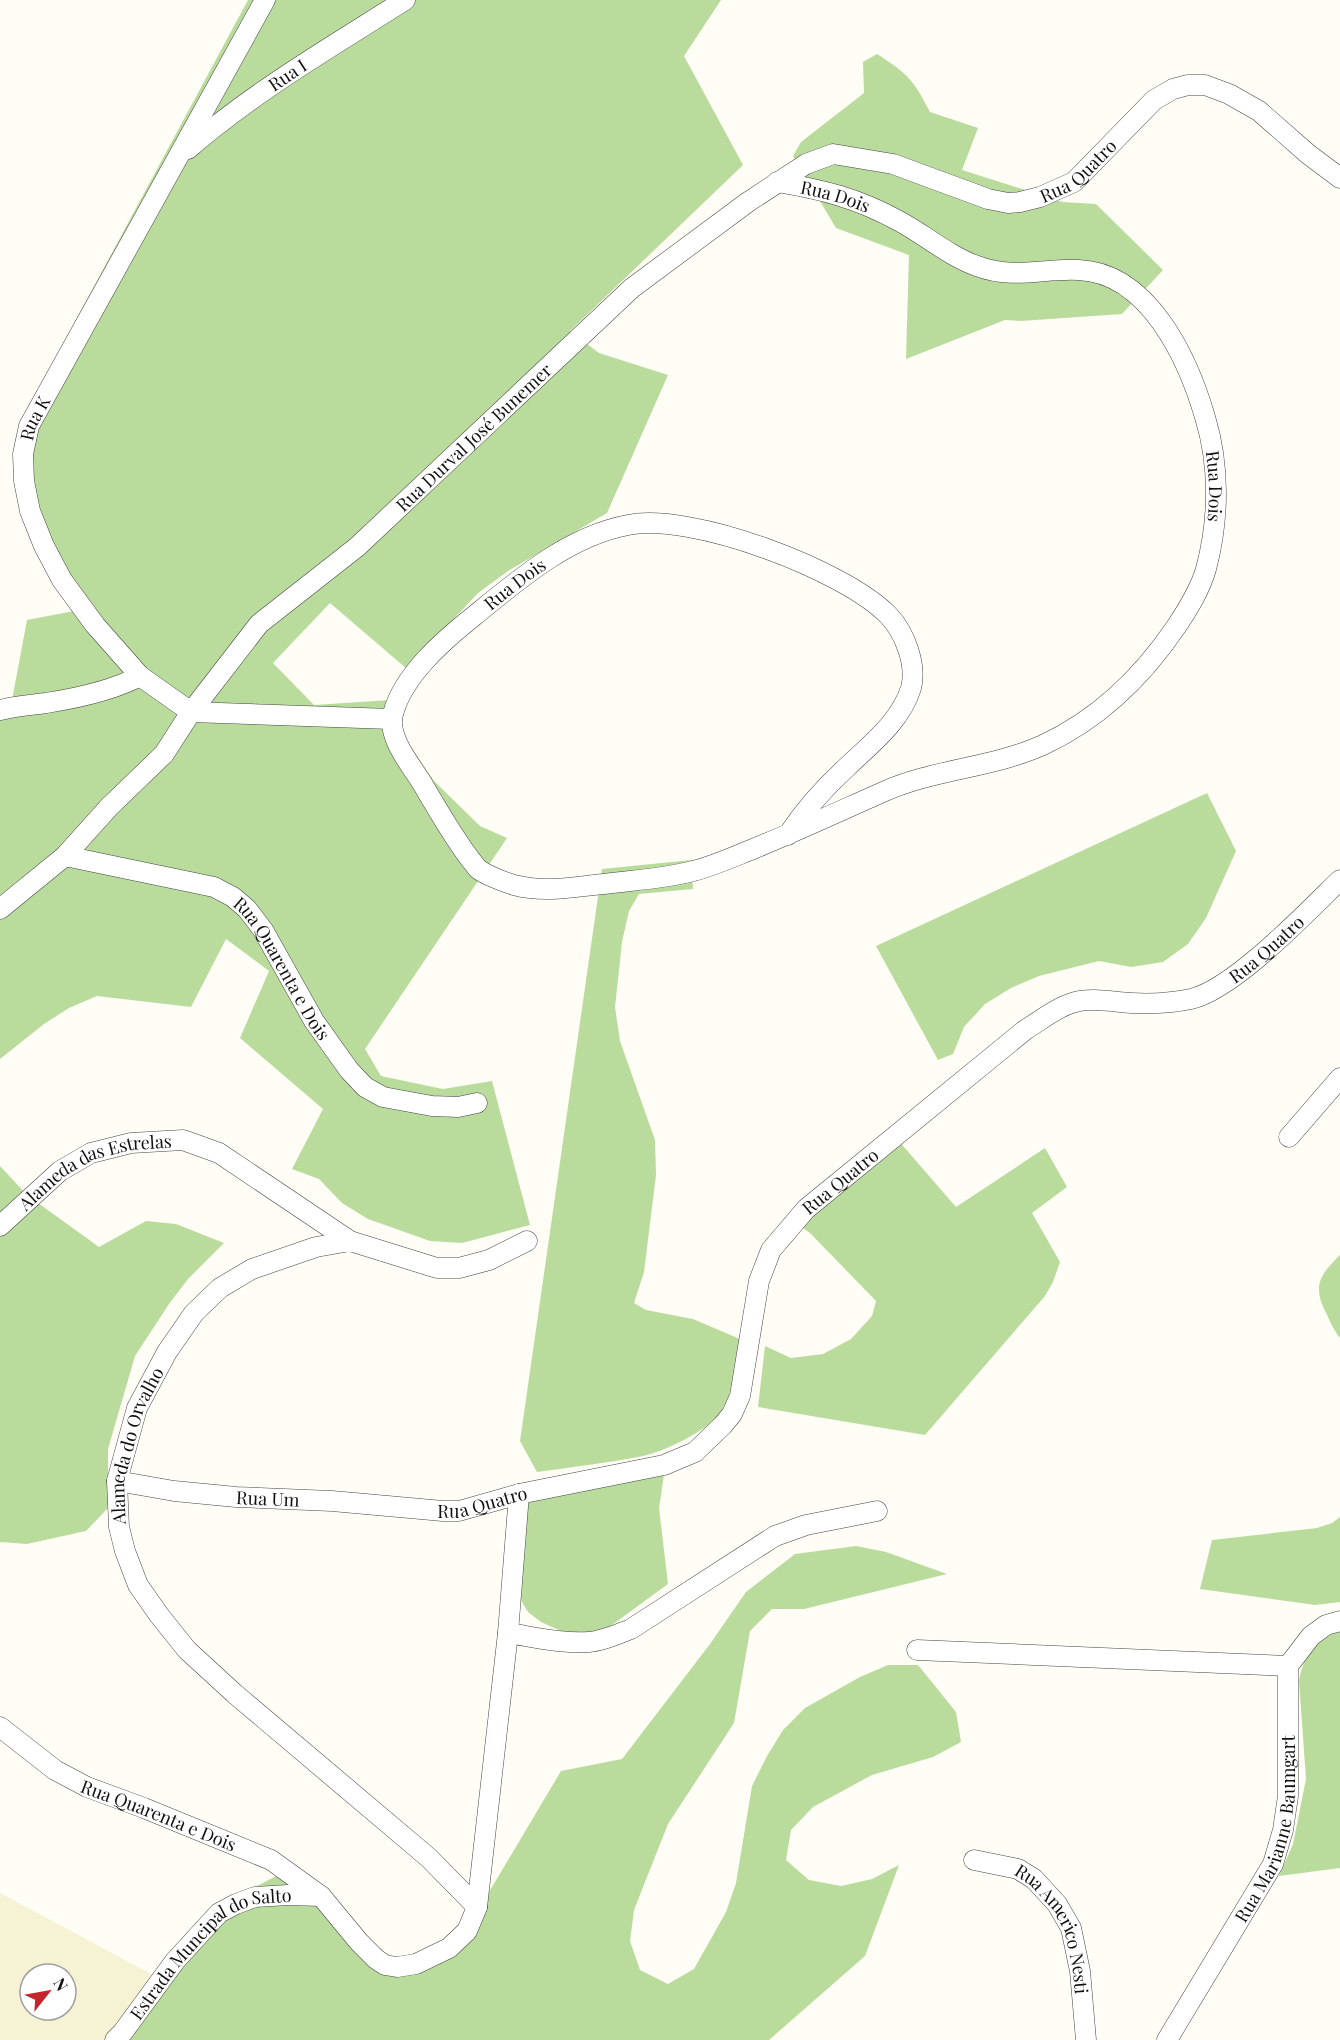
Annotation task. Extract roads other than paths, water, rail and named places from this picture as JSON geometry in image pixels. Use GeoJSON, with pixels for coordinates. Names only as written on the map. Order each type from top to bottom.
{"type":"FeatureCollection","features":[{"type":"Feature","properties":{"kind":"street","name":"Rua K"},"geometry":{"type":"LineString","coordinates":[[190,712],[140,676],[95,625],[62,580],[44,546],[30,511],[24,480],[23,454],[29,426],[265,0]]}},
{"type":"Feature","properties":{"kind":"street","name":"Rua I"},"geometry":{"type":"LineString","coordinates":[[177,159],[211,129],[257,94],[405,0]]}},
{"type":"Feature","properties":{"kind":"street","name":"Rua Quatro"},"geometry":{"type":"LineString","coordinates":[[777,182],[806,164],[833,153],[893,164],[988,199],[1008,203],[1020,202],[1040,197],[1074,182],[1154,100],[1173,89],[1196,85],[1205,85],[1229,94],[1259,111],[1308,154],[1340,178]]}},
{"type":"Feature","properties":{"kind":"street","name":"Rua Durval José Bunemer"},"geometry":{"type":"LineString","coordinates":[[190,712],[259,624],[357,547],[632,288],[777,182]]}},
{"type":"Feature","properties":{"kind":"street","name":"Rua Dois"},"geometry":{"type":"LineString","coordinates":[[777,182],[823,190],[860,202],[902,223],[973,265],[995,271],[1024,274],[1082,269],[1104,275],[1123,284],[1146,301],[1174,341],[1202,404],[1212,439],[1217,490],[1205,574],[1189,608],[1165,643],[1131,684],[1105,707],[1070,731],[1005,760],[910,780],[788,835],[693,871],[552,890],[511,884],[479,869],[457,842],[394,736],[391,719],[403,691],[414,675],[449,636],[531,571],[581,540],[606,530],[635,523],[691,527],[726,535],[801,562],[857,590],[888,615],[903,635],[910,658],[913,683],[898,715],[876,740],[805,808],[788,835]]}},
{"type":"Feature","properties":{"kind":"street"},"geometry":{"type":"LineString","coordinates":[[0,710],[47,703],[108,689],[123,685],[140,676]]}},
{"type":"Feature","properties":{"kind":"street"},"geometry":{"type":"LineString","coordinates":[[0,909],[65,856],[109,807],[164,754],[190,712],[391,719]]}},
{"type":"Feature","properties":{"kind":"street","name":"Rua Quarenta e Dois"},"geometry":{"type":"LineString","coordinates":[[65,856],[214,887],[234,897],[247,909],[263,930],[314,1021],[349,1070],[365,1087],[383,1097],[432,1106],[458,1107],[477,1103]]}},
{"type":"Feature","properties":{"kind":"street","name":"Rua Quatro"},"geometry":{"type":"LineString","coordinates":[[418,1509],[459,1511],[519,1494],[664,1465],[694,1452],[732,1414],[740,1396],[759,1281],[764,1265],[771,1250],[806,1209],[1025,1030],[1056,1010],[1087,1000],[1161,1003],[1192,999],[1216,989],[1251,962],[1340,880]]}},
{"type":"Feature","properties":{"kind":"street"},"geometry":{"type":"LineString","coordinates":[[1289,1137],[1340,1078]]}},
{"type":"Feature","properties":{"kind":"street","name":"Alameda das Estrelas"},"geometry":{"type":"LineString","coordinates":[[0,1226],[60,1171],[91,1153],[131,1143],[183,1140],[219,1153],[350,1241]]}},
{"type":"Feature","properties":{"kind":"street","name":"Alameda do Orvalho"},"geometry":{"type":"LineString","coordinates":[[477,1907],[429,1858],[235,1694],[187,1650],[138,1585],[119,1527],[117,1481],[137,1408],[167,1353],[194,1313],[220,1288],[252,1269],[316,1247],[350,1241],[437,1268],[459,1268],[489,1260],[527,1241]]}},
{"type":"Feature","properties":{"kind":"street","name":"Rua Um"},"geometry":{"type":"LineString","coordinates":[[117,1481],[174,1491],[216,1495],[332,1501],[418,1509]]}},
{"type":"Feature","properties":{"kind":"street"},"geometry":{"type":"LineString","coordinates":[[321,1896],[359,1942],[385,1965],[398,1967],[416,1964],[434,1957],[458,1941],[466,1931],[477,1907],[508,1634],[519,1494]]}},
{"type":"Feature","properties":{"kind":"street"},"geometry":{"type":"LineString","coordinates":[[508,1634],[591,1642],[615,1636],[631,1629],[775,1536],[806,1525],[877,1511]]}},
{"type":"Feature","properties":{"kind":"street"},"geometry":{"type":"LineString","coordinates":[[917,1650],[1288,1666],[1311,1636],[1326,1625],[1340,1621]]}},
{"type":"Feature","properties":{"kind":"street","name":"Rua Marianne Baumgart"},"geometry":{"type":"LineString","coordinates":[[1167,2040],[1273,1864],[1283,1830],[1288,1796],[1288,1666]]}},
{"type":"Feature","properties":{"kind":"street","name":"Rua Quarenta e Dois"},"geometry":{"type":"LineString","coordinates":[[0,1727],[55,1770],[87,1787],[271,1860],[321,1896]]}},
{"type":"Feature","properties":{"kind":"street","name":"Rua Americo Nesti"},"geometry":{"type":"LineString","coordinates":[[974,1860],[1018,1869],[1034,1880],[1057,1904],[1071,1928],[1080,1971],[1086,2040]]}},
{"type":"Feature","properties":{"kind":"street","name":"Estrada Muncipal do Salto"},"geometry":{"type":"LineString","coordinates":[[115,2040],[175,1961],[219,1913],[255,1897],[321,1896]]}}]}
